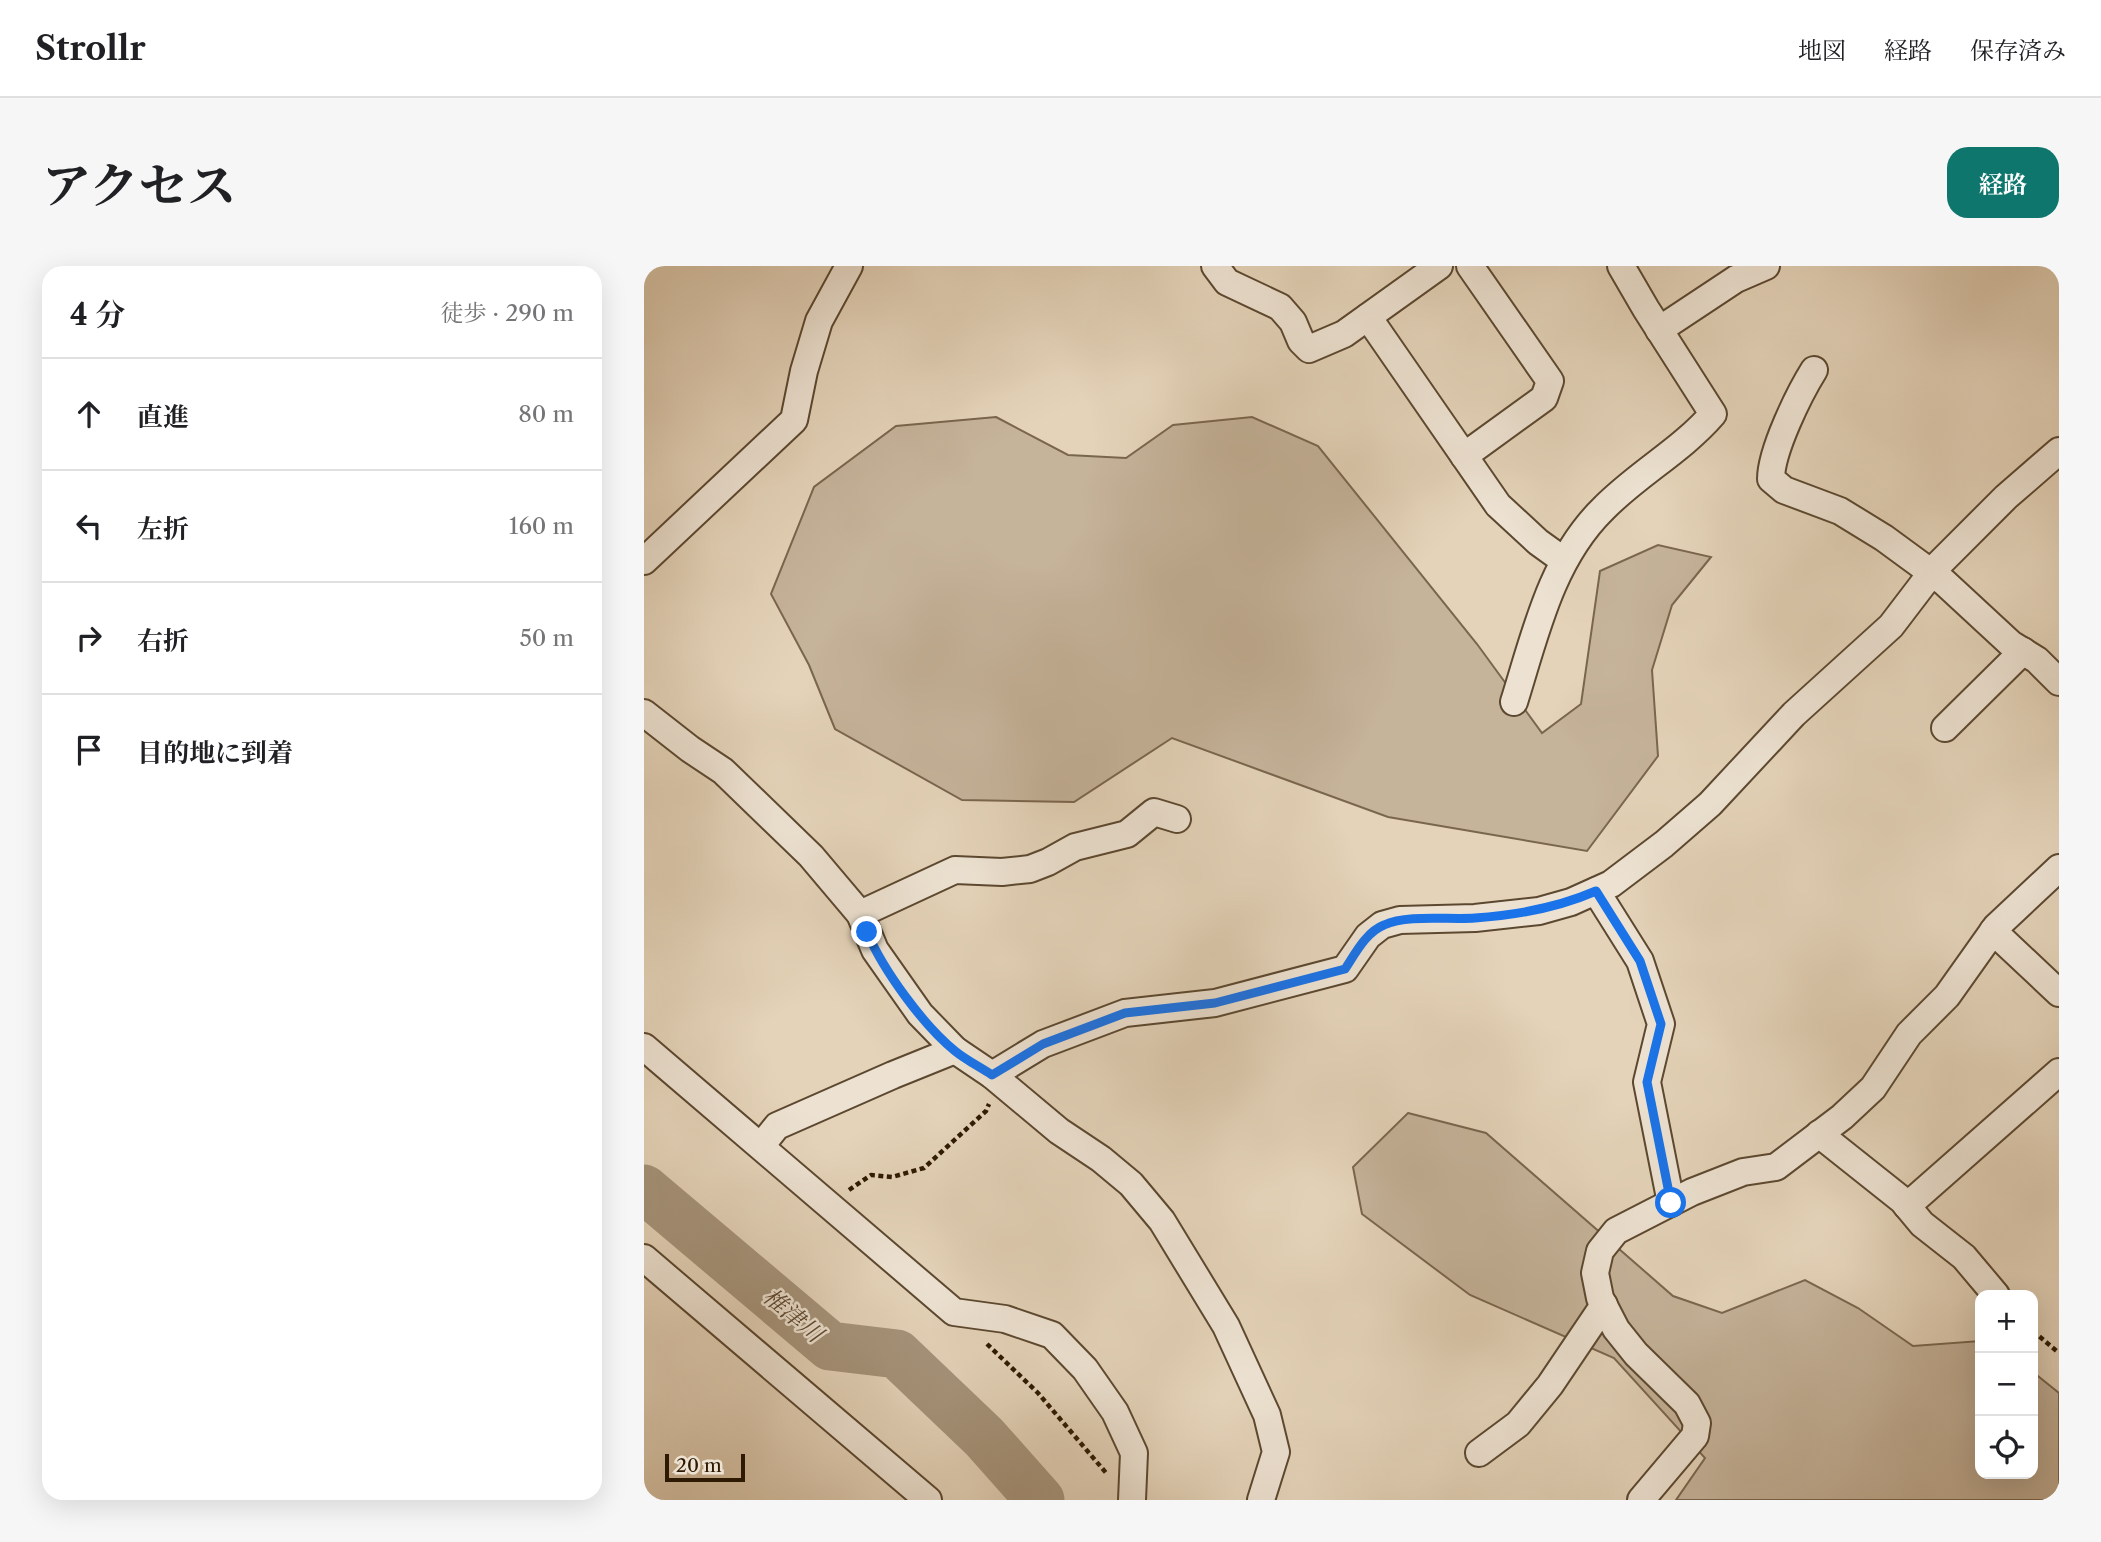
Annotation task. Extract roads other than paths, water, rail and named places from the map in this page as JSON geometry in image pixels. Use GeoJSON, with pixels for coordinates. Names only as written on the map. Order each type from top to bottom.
{"type":"FeatureCollection","features":[{"type":"Feature","properties":{"kind":"street"},"geometry":{"type":"LineString","coordinates":[[644,561],[794,420],[804,371],[819,321],[849,266]]}},
{"type":"Feature","properties":{"kind":"street"},"geometry":{"type":"LineString","coordinates":[[1215,266],[1227,282],[1280,307],[1293,322],[1301,341],[1309,348],[1344,334],[1439,266]]}},
{"type":"Feature","properties":{"kind":"street"},"geometry":{"type":"LineString","coordinates":[[1464,456],[1544,398],[1550,381],[1469,266]]}},
{"type":"Feature","properties":{"kind":"street"},"geometry":{"type":"LineString","coordinates":[[1514,702],[1563,560],[1602,509],[1693,436],[1713,414],[1621,266]]}},
{"type":"Feature","properties":{"kind":"street"},"geometry":{"type":"LineString","coordinates":[[1660,330],[1748,270]]}},
{"type":"Feature","properties":{"kind":"street"},"geometry":{"type":"LineString","coordinates":[[1368,317],[1498,505],[1538,542],[1563,560]]}},
{"type":"Feature","properties":{"kind":"street"},"geometry":{"type":"LineString","coordinates":[[1814,370],[1804,386],[1771,464],[1771,479],[1784,490],[1840,511],[1884,538],[1944,582],[2011,644],[2037,660],[2059,682]]}},
{"type":"Feature","properties":{"kind":"street"},"geometry":{"type":"LineString","coordinates":[[995,1078],[1043,1044],[1125,1013],[1215,1003],[1345,969],[1368,936],[1382,925],[1400,920],[1475,918],[1539,911],[1571,902],[1611,884],[1710,804],[1794,714],[1891,626],[1930,573],[2007,497],[2059,451]]}},
{"type":"Feature","properties":{"kind":"street"},"geometry":{"type":"LineString","coordinates":[[1945,728],[2023,651]]}},
{"type":"Feature","properties":{"kind":"street"},"geometry":{"type":"LineString","coordinates":[[644,713],[690,750],[723,771],[811,856],[860,914],[875,950],[920,1014],[955,1050],[995,1078],[1059,1131],[1101,1159],[1131,1184],[1162,1221],[1226,1326],[1268,1415],[1276,1452],[1261,1500]]}},
{"type":"Feature","properties":{"kind":"street"},"geometry":{"type":"LineString","coordinates":[[860,914],[955,870],[1002,872],[1030,869],[1074,847],[1127,834],[1153,812],[1177,819]]}},
{"type":"Feature","properties":{"kind":"street"},"geometry":{"type":"LineString","coordinates":[[1641,1500],[1695,1436],[1698,1423],[1687,1404],[1636,1354],[1616,1329],[1604,1305],[1595,1273],[1600,1251],[1616,1231],[1671,1203],[1743,1172],[1776,1167],[1842,1117],[1873,1088],[1909,1034],[1947,996],[1993,931],[2059,868]]}},
{"type":"Feature","properties":{"kind":"street"},"geometry":{"type":"LineString","coordinates":[[1596,891],[1640,961],[1661,1024],[1647,1082],[1671,1203]]}},
{"type":"Feature","properties":{"kind":"street"},"geometry":{"type":"LineString","coordinates":[[1993,931],[2059,993]]}},
{"type":"Feature","properties":{"kind":"street"},"geometry":{"type":"LineString","coordinates":[[644,1047],[954,1312],[1005,1319],[1052,1335],[1085,1370],[1115,1412],[1134,1453],[1124,1492]]}},
{"type":"Feature","properties":{"kind":"street"},"geometry":{"type":"LineString","coordinates":[[761,1146],[776,1126],[955,1050]]}},
{"type":"Feature","properties":{"kind":"street"},"geometry":{"type":"LineString","coordinates":[[1907,1206],[2059,1072]]}},
{"type":"Feature","properties":{"kind":"street"},"geometry":{"type":"LineString","coordinates":[[1819,1134],[1964,1257],[1992,1290]]}},
{"type":"Feature","properties":{"kind":"street"},"geometry":{"type":"LineString","coordinates":[[644,1258],[928,1500]]}},
{"type":"Feature","properties":{"kind":"street"},"geometry":{"type":"LineString","coordinates":[[1479,1453],[1518,1424],[1550,1385],[1604,1305]]}},
{"type":"Feature","properties":{"kind":"waterway","name":"椎津川"},"geometry":{"type":"LineString","coordinates":[[644,1189],[830,1346],[897,1354],[984,1437],[1040,1500]]}}]}
